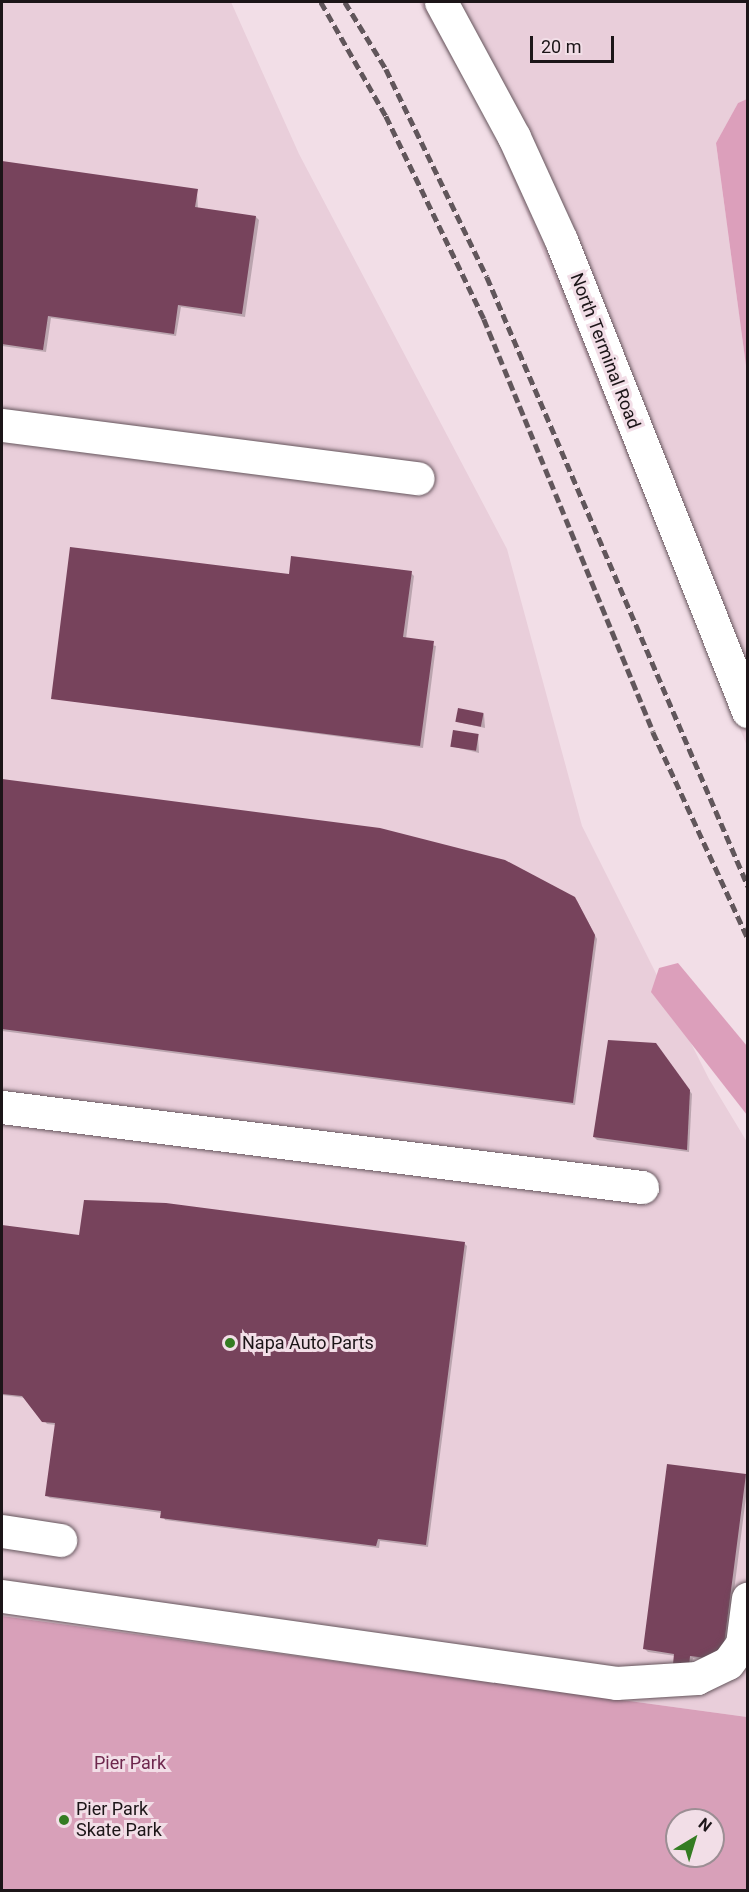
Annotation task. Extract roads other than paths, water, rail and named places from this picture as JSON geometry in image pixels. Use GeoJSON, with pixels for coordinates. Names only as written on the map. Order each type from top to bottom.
{"type":"FeatureCollection","features":[{"type":"Feature","properties":{"kind":"street","name":"North Terminal Road"},"geometry":{"type":"LineString","coordinates":[[441,2],[514,137],[561,240],[747,711]]}},
{"type":"Feature","properties":{"kind":"street"},"geometry":{"type":"LineString","coordinates":[[2,425],[418,478]]}},
{"type":"Feature","properties":{"kind":"street"},"geometry":{"type":"LineString","coordinates":[[2,1107],[642,1187]]}},
{"type":"Feature","properties":{"kind":"street"},"geometry":{"type":"LineString","coordinates":[[2,1532],[60,1540]]}},
{"type":"Feature","properties":{"kind":"street"},"geometry":{"type":"LineString","coordinates":[[2,1596],[616,1683],[697,1678],[728,1663],[742,1644],[747,1598]]}},
{"type":"Feature","properties":{"kind":"railway"},"geometry":{"type":"LineString","coordinates":[[321,2],[386,116],[484,319],[653,732],[748,939]]}},
{"type":"Feature","properties":{"kind":"railway"},"geometry":{"type":"LineString","coordinates":[[345,2],[386,69],[487,277],[748,886]]}},
{"type":"Feature","properties":{"kind":"place","name":"Napa Auto Parts"},"geometry":{"type":"Point","coordinates":[230,1343]}},
{"type":"Feature","properties":{"kind":"place","name":"Pier Park Skate Park"},"geometry":{"type":"Point","coordinates":[64,1820]}},
{"type":"Feature","properties":{"kind":"park label","name":"Pier Park"},"geometry":{"type":"Point","coordinates":[130,1763]}}]}
